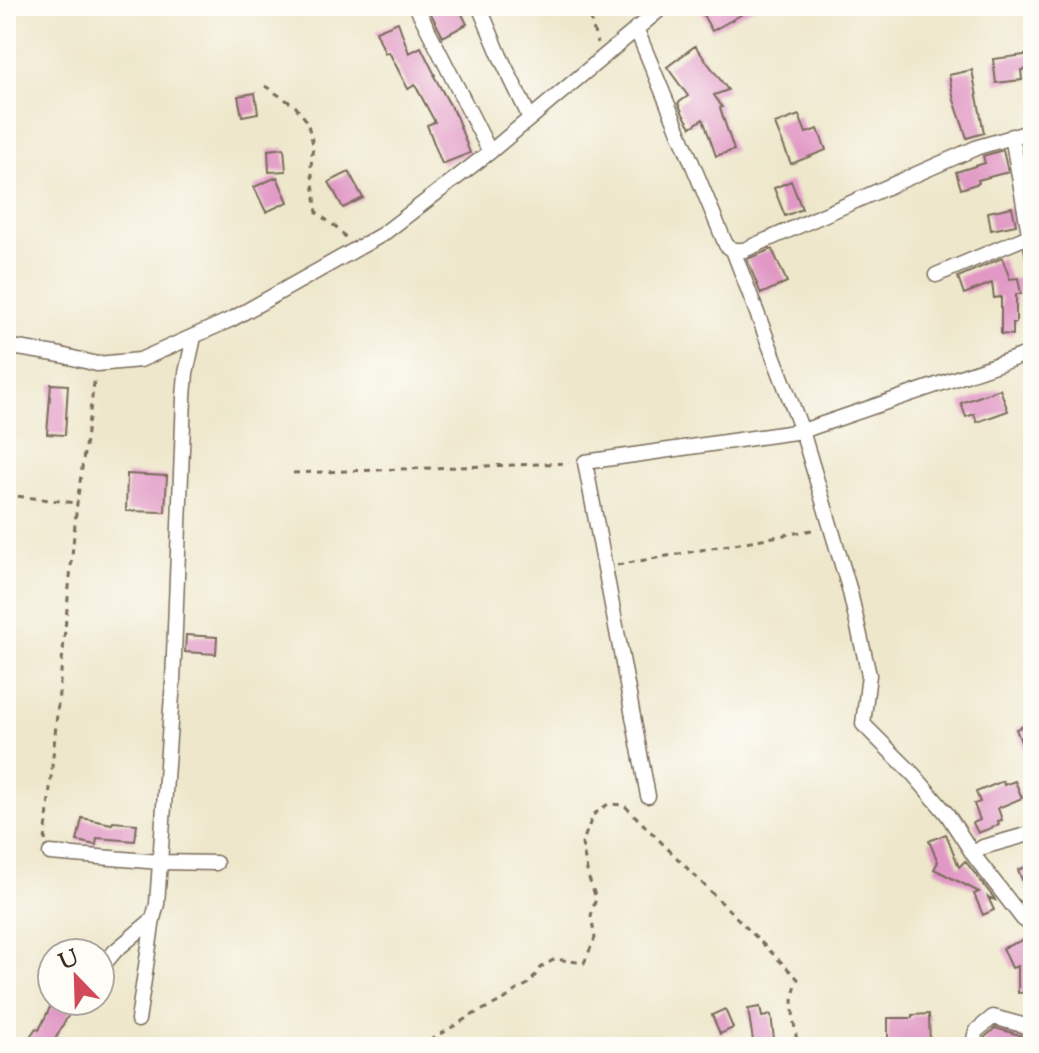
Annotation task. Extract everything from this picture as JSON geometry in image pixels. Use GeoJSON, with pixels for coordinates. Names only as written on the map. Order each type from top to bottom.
{"type":"FeatureCollection","features":[{"type":"Feature","properties":{"kind":"street"},"geometry":{"type":"LineString","coordinates":[[416,6],[490,152]]}},
{"type":"Feature","properties":{"kind":"street"},"geometry":{"type":"LineString","coordinates":[[479,6],[530,118]]}},
{"type":"Feature","properties":{"kind":"street"},"geometry":{"type":"LineString","coordinates":[[6,346],[97,364],[140,360],[232,319],[383,234],[490,152],[664,6]]}},
{"type":"Feature","properties":{"kind":"street"},"geometry":{"type":"LineString","coordinates":[[636,28],[726,245],[733,250],[802,431],[849,588],[869,675],[863,724],[914,775],[947,814],[975,857],[1023,919],[1033,926]]}},
{"type":"Feature","properties":{"kind":"street"},"geometry":{"type":"LineString","coordinates":[[733,250],[744,250],[978,147],[1033,131]]}},
{"type":"Feature","properties":{"kind":"street"},"geometry":{"type":"LineString","coordinates":[[1012,136],[1033,256]]}},
{"type":"Feature","properties":{"kind":"street"},"geometry":{"type":"LineString","coordinates":[[936,275],[1029,236]]}},
{"type":"Feature","properties":{"kind":"street"},"geometry":{"type":"LineString","coordinates":[[138,1020],[157,904],[173,681],[184,397],[194,337]]}},
{"type":"Feature","properties":{"kind":"street"},"geometry":{"type":"LineString","coordinates":[[648,796],[585,462],[802,431],[1033,352]]}},
{"type":"Feature","properties":{"kind":"street"},"geometry":{"type":"LineString","coordinates":[[975,857],[983,847],[1033,833]]}},
{"type":"Feature","properties":{"kind":"street"},"geometry":{"type":"LineString","coordinates":[[50,853],[216,863]]}},
{"type":"Feature","properties":{"kind":"street"},"geometry":{"type":"LineString","coordinates":[[116,950],[153,919]]}},
{"type":"Feature","properties":{"kind":"street"},"geometry":{"type":"LineString","coordinates":[[972,1047],[976,1031],[993,1017],[1033,1028]]}},
{"type":"Feature","properties":{"kind":"path"},"geometry":{"type":"LineString","coordinates":[[587,6],[601,58]]}},
{"type":"Feature","properties":{"kind":"path"},"geometry":{"type":"LineString","coordinates":[[265,86],[295,106],[307,121],[313,144],[311,167],[317,213],[340,230],[356,250]]}},
{"type":"Feature","properties":{"kind":"path"},"geometry":{"type":"LineString","coordinates":[[50,853],[44,838],[77,503],[97,364]]}},
{"type":"Feature","properties":{"kind":"path"},"geometry":{"type":"LineString","coordinates":[[293,473],[585,462]]}},
{"type":"Feature","properties":{"kind":"path"},"geometry":{"type":"LineString","coordinates":[[6,495],[77,503]]}},
{"type":"Feature","properties":{"kind":"path"},"geometry":{"type":"LineString","coordinates":[[605,567],[831,527]]}},
{"type":"Feature","properties":{"kind":"path"},"geometry":{"type":"LineString","coordinates":[[420,1047],[530,983],[540,968],[555,959],[584,963],[595,938],[591,916],[596,898],[582,844],[593,815],[608,804],[624,805],[798,979],[792,1008],[798,1047]]}},
{"type":"Feature","properties":{"kind":"building"},"geometry":{"type":"Polygon","coordinates":[[[427,6],[458,6],[467,24],[443,37],[427,6]]]}},
{"type":"Feature","properties":{"kind":"building"},"geometry":{"type":"Polygon","coordinates":[[[698,6],[757,6],[712,31],[698,6]]]}},
{"type":"Feature","properties":{"kind":"building"},"geometry":{"type":"Polygon","coordinates":[[[398,22],[409,53],[421,47],[456,116],[470,153],[442,164],[427,125],[435,122],[415,85],[408,89],[389,52],[385,53],[376,31],[398,22]]]}},
{"type":"Feature","properties":{"kind":"building"},"geometry":{"type":"Polygon","coordinates":[[[695,46],[728,90],[714,95],[722,107],[734,150],[716,156],[703,119],[691,127],[683,114],[678,103],[688,96],[667,67],[695,46]]]}},
{"type":"Feature","properties":{"kind":"building"},"geometry":{"type":"Polygon","coordinates":[[[1033,54],[1033,68],[1021,70],[1022,80],[996,83],[993,59],[1033,54]]]}},
{"type":"Feature","properties":{"kind":"building"},"geometry":{"type":"Polygon","coordinates":[[[972,70],[984,133],[967,138],[949,75],[972,70]]]}},
{"type":"Feature","properties":{"kind":"building"},"geometry":{"type":"Polygon","coordinates":[[[255,93],[258,113],[242,116],[238,96],[255,93]]]}},
{"type":"Feature","properties":{"kind":"building"},"geometry":{"type":"Polygon","coordinates":[[[799,115],[806,133],[818,129],[826,150],[791,164],[775,124],[799,115]]]}},
{"type":"Feature","properties":{"kind":"building"},"geometry":{"type":"Polygon","coordinates":[[[284,148],[286,171],[269,172],[268,150],[284,148]]]}},
{"type":"Feature","properties":{"kind":"building"},"geometry":{"type":"Polygon","coordinates":[[[1003,150],[1008,172],[978,180],[979,183],[961,189],[956,172],[985,163],[983,156],[1003,150]]]}},
{"type":"Feature","properties":{"kind":"building"},"geometry":{"type":"Polygon","coordinates":[[[349,172],[363,198],[343,208],[329,182],[349,172]]]}},
{"type":"Feature","properties":{"kind":"building"},"geometry":{"type":"Polygon","coordinates":[[[277,177],[288,202],[266,212],[254,187],[277,177]]]}},
{"type":"Feature","properties":{"kind":"building"},"geometry":{"type":"Polygon","coordinates":[[[791,181],[802,209],[785,216],[774,188],[791,181]]]}},
{"type":"Feature","properties":{"kind":"building"},"geometry":{"type":"Polygon","coordinates":[[[1012,207],[1016,225],[991,230],[988,212],[1012,207]]]}},
{"type":"Feature","properties":{"kind":"building"},"geometry":{"type":"Polygon","coordinates":[[[772,249],[787,282],[761,294],[747,259],[772,249]]]}},
{"type":"Feature","properties":{"kind":"building"},"geometry":{"type":"Polygon","coordinates":[[[1002,258],[1010,279],[1018,278],[1021,294],[1016,294],[1013,335],[1001,334],[1001,297],[994,298],[992,283],[964,294],[958,277],[1002,258]]]}},
{"type":"Feature","properties":{"kind":"building"},"geometry":{"type":"Polygon","coordinates":[[[51,384],[68,385],[65,435],[47,434],[51,384]]]}},
{"type":"Feature","properties":{"kind":"building"},"geometry":{"type":"Polygon","coordinates":[[[1000,389],[1008,411],[977,422],[974,414],[966,417],[961,403],[1000,389]]]}},
{"type":"Feature","properties":{"kind":"building"},"geometry":{"type":"Polygon","coordinates":[[[127,474],[167,476],[165,512],[126,511],[127,474]]]}},
{"type":"Feature","properties":{"kind":"building"},"geometry":{"type":"Polygon","coordinates":[[[186,635],[217,637],[216,654],[185,652],[186,635]]]}},
{"type":"Feature","properties":{"kind":"building"},"geometry":{"type":"Polygon","coordinates":[[[1033,722],[1033,771],[1032,771],[1016,729],[1033,722]]]}},
{"type":"Feature","properties":{"kind":"building"},"geometry":{"type":"Polygon","coordinates":[[[1003,781],[1004,785],[1015,781],[1022,798],[998,808],[1002,820],[998,821],[999,825],[978,833],[973,823],[980,820],[974,804],[980,802],[976,792],[1003,781]]]}},
{"type":"Feature","properties":{"kind":"building"},"geometry":{"type":"Polygon","coordinates":[[[82,818],[112,824],[137,824],[135,841],[97,838],[96,845],[77,841],[82,818]]]}},
{"type":"Feature","properties":{"kind":"building"},"geometry":{"type":"Polygon","coordinates":[[[946,834],[959,867],[965,861],[994,898],[988,897],[994,910],[983,915],[974,894],[979,892],[934,869],[938,862],[929,841],[946,834]]]}},
{"type":"Feature","properties":{"kind":"building"},"geometry":{"type":"Polygon","coordinates":[[[1033,864],[1033,906],[1018,870],[1033,864]]]}},
{"type":"Feature","properties":{"kind":"building"},"geometry":{"type":"Polygon","coordinates":[[[1033,936],[1033,992],[1018,993],[1018,966],[1012,968],[1003,948],[1033,936]]]}},
{"type":"Feature","properties":{"kind":"building"},"geometry":{"type":"Polygon","coordinates":[[[760,1007],[762,1017],[771,1015],[775,1047],[754,1047],[748,1009],[760,1007]]]}},
{"type":"Feature","properties":{"kind":"building"},"geometry":{"type":"Polygon","coordinates":[[[725,1009],[733,1028],[720,1034],[712,1015],[725,1009]]]}},
{"type":"Feature","properties":{"kind":"building"},"geometry":{"type":"Polygon","coordinates":[[[929,1014],[930,1047],[888,1047],[888,1018],[929,1014]]]}},
{"type":"Feature","properties":{"kind":"building"},"geometry":{"type":"Polygon","coordinates":[[[45,1017],[68,1017],[51,1047],[44,1047],[29,1038],[36,1028],[39,1030],[45,1017]]]}},
{"type":"Feature","properties":{"kind":"building"},"geometry":{"type":"Polygon","coordinates":[[[995,1028],[1033,1039],[1033,1047],[982,1047],[985,1037],[995,1028]]]}}]}
